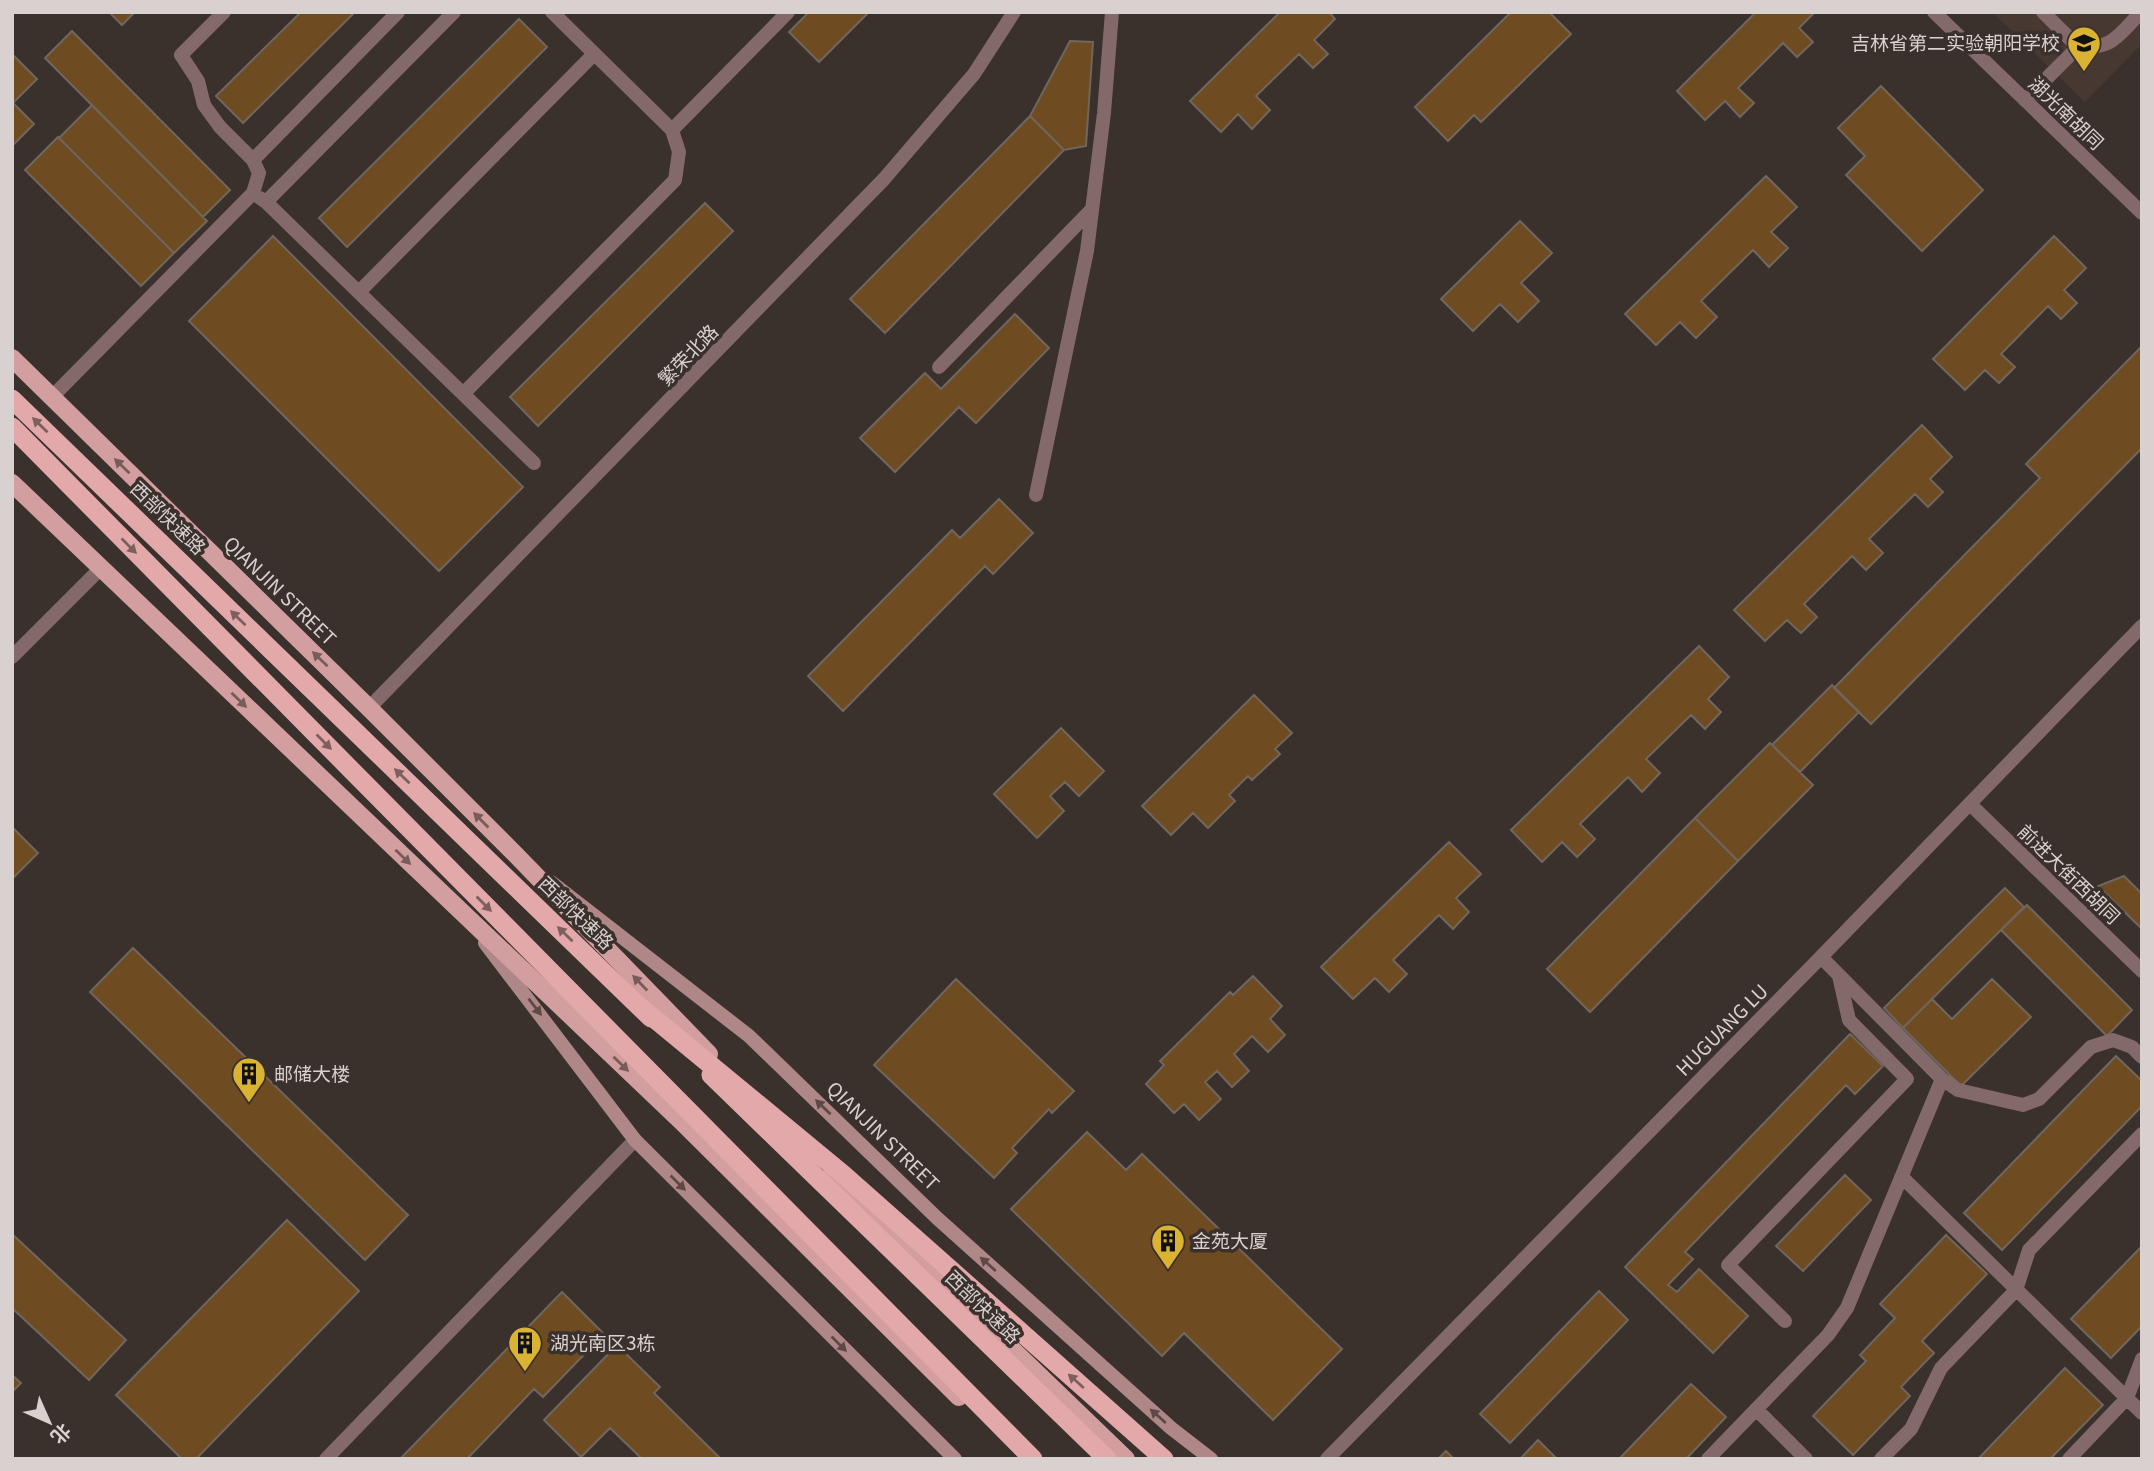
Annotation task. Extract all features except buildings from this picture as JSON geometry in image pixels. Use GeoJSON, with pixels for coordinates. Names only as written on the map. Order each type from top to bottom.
{"type":"FeatureCollection","features":[{"type":"Feature","properties":{"kind":"highway","name":"西部快速路"},"geometry":{"type":"LineString","coordinates":[[12,399],[1107,1459]]}},
{"type":"Feature","properties":{"kind":"highway"},"geometry":{"type":"LineString","coordinates":[[12,428],[1033,1459]]}},
{"type":"Feature","properties":{"kind":"highway"},"geometry":{"type":"LineString","coordinates":[[639,1006],[844,1174],[1164,1459]]}},
{"type":"Feature","properties":{"kind":"main road","name":"QIANJIN STREET"},"geometry":{"type":"LineString","coordinates":[[12,358],[369,708],[713,1058],[924,1266],[1126,1459]]}},
{"type":"Feature","properties":{"kind":"main road"},"geometry":{"type":"LineString","coordinates":[[12,483],[682,1122],[1020,1459]]}},
{"type":"Feature","properties":{"kind":"main road","name":"QIANJIN STREET"},"geometry":{"type":"LineString","coordinates":[[516,855],[749,1036],[937,1218],[1171,1428],[1211,1459]]}},
{"type":"Feature","properties":{"kind":"main road"},"geometry":{"type":"LineString","coordinates":[[463,914],[635,1140],[955,1459]]}},
{"type":"Feature","properties":{"kind":"street"},"geometry":{"type":"LineString","coordinates":[[52,397],[253,193],[258,173],[253,160],[220,127],[204,105],[198,81],[181,55],[224,12]]}},
{"type":"Feature","properties":{"kind":"street"},"geometry":{"type":"LineString","coordinates":[[253,160],[398,12]]}},
{"type":"Feature","properties":{"kind":"street"},"geometry":{"type":"LineString","coordinates":[[266,202],[454,12]]}},
{"type":"Feature","properties":{"kind":"street"},"geometry":{"type":"LineString","coordinates":[[463,394],[675,180],[679,152],[672,131],[552,12]]}},
{"type":"Feature","properties":{"kind":"street"},"geometry":{"type":"LineString","coordinates":[[672,131],[788,12]]}},
{"type":"Feature","properties":{"kind":"street","name":"繁荣北路"},"geometry":{"type":"LineString","coordinates":[[369,708],[884,180],[974,74],[1014,12]]}},
{"type":"Feature","properties":{"kind":"street"},"geometry":{"type":"LineString","coordinates":[[1036,495],[1087,251],[1104,113],[1112,12]]}},
{"type":"Feature","properties":{"kind":"street","name":"湖光南胡同"},"geometry":{"type":"LineString","coordinates":[[1934,12],[2142,213]]}},
{"type":"Feature","properties":{"kind":"street"},"geometry":{"type":"LineString","coordinates":[[2043,12],[2078,47],[2097,48],[2114,41],[2141,12]]}},
{"type":"Feature","properties":{"kind":"street"},"geometry":{"type":"LineString","coordinates":[[2025,100],[2078,47]]}},
{"type":"Feature","properties":{"kind":"street"},"geometry":{"type":"LineString","coordinates":[[359,292],[594,54]]}},
{"type":"Feature","properties":{"kind":"street"},"geometry":{"type":"LineString","coordinates":[[253,193],[266,202],[534,463]]}},
{"type":"Feature","properties":{"kind":"street"},"geometry":{"type":"LineString","coordinates":[[939,367],[1092,209]]}},
{"type":"Feature","properties":{"kind":"street"},"geometry":{"type":"LineString","coordinates":[[12,657],[101,568]]}},
{"type":"Feature","properties":{"kind":"street","name":"HUGUANG LU"},"geometry":{"type":"LineString","coordinates":[[1327,1459],[2142,626]]}},
{"type":"Feature","properties":{"kind":"street","name":"前进大街西胡同"},"geometry":{"type":"LineString","coordinates":[[1970,804],[2142,971]]}},
{"type":"Feature","properties":{"kind":"street"},"geometry":{"type":"LineString","coordinates":[[1821,957],[1942,1079],[1958,1090],[2024,1105],[2039,1099],[2091,1047],[2113,1040],[2132,1048],[2142,1057]]}},
{"type":"Feature","properties":{"kind":"street"},"geometry":{"type":"LineString","coordinates":[[1785,1321],[1728,1265],[1907,1079],[1849,1020],[1839,976]]}},
{"type":"Feature","properties":{"kind":"street"},"geometry":{"type":"LineString","coordinates":[[1708,1459],[1828,1335],[1847,1308],[1942,1079]]}},
{"type":"Feature","properties":{"kind":"street"},"geometry":{"type":"LineString","coordinates":[[1881,1459],[1911,1429],[1941,1368],[2016,1290],[2029,1250],[2142,1133]]}},
{"type":"Feature","properties":{"kind":"street"},"geometry":{"type":"LineString","coordinates":[[327,1459],[635,1140]]}},
{"type":"Feature","properties":{"kind":"street"},"geometry":{"type":"LineString","coordinates":[[1903,1178],[2142,1413]]}},
{"type":"Feature","properties":{"kind":"street"},"geometry":{"type":"LineString","coordinates":[[2069,1459],[2127,1398],[2142,1359]]}},
{"type":"Feature","properties":{"kind":"street"},"geometry":{"type":"LineString","coordinates":[[1756,1409],[1806,1459]]}},
{"type":"Feature","properties":{"kind":"shaded area","name":"吉林省第二实验朝阳学校"},"geometry":{"type":"Polygon","coordinates":[[[1992,12],[2142,12],[2142,44],[2085,102],[1992,12]]]}},
{"type":"Feature","properties":{"kind":"place","name":"吉林省第二实验朝阳学校"},"geometry":{"type":"Point","coordinates":[2084,73]}},
{"type":"Feature","properties":{"kind":"place","name":"邮储大楼"},"geometry":{"type":"Point","coordinates":[249,1104]}},
{"type":"Feature","properties":{"kind":"place","name":"金苑大厦"},"geometry":{"type":"Point","coordinates":[1168,1271]}},
{"type":"Feature","properties":{"kind":"place","name":"湖光南区3栋"},"geometry":{"type":"Point","coordinates":[525,1373]}}]}
